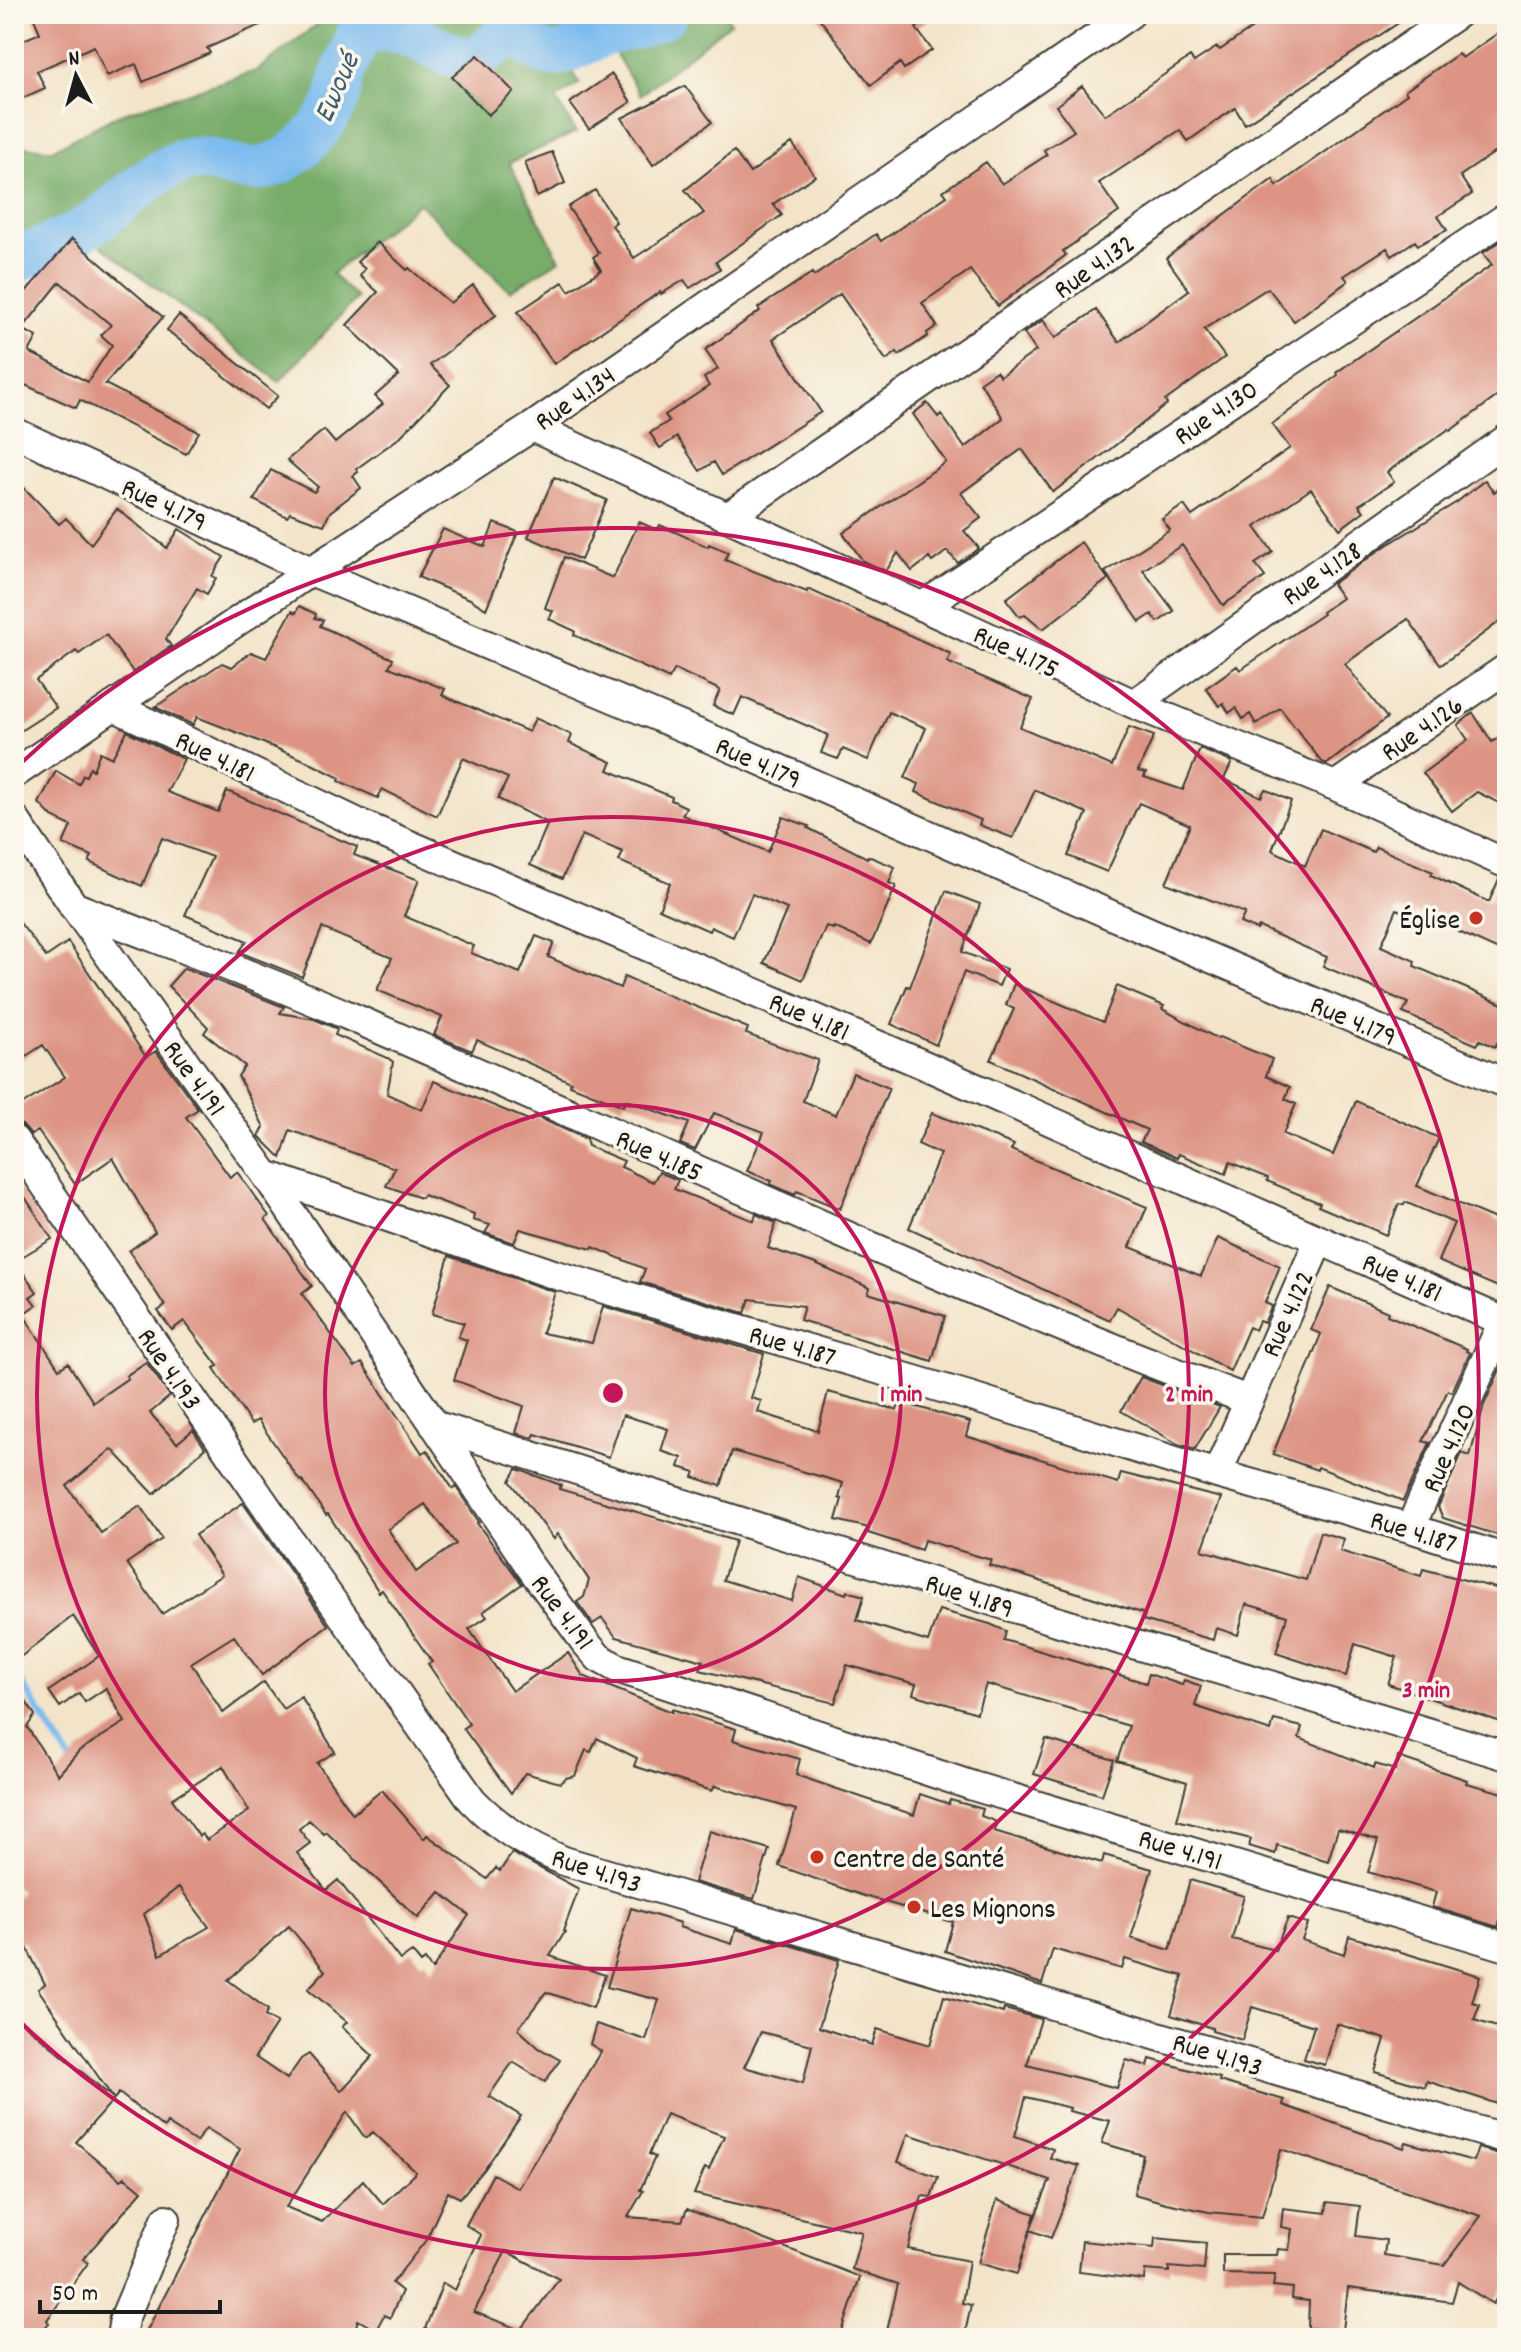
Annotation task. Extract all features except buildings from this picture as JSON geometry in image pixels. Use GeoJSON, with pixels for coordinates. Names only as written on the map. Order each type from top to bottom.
{"type":"FeatureCollection","features":[{"type":"Feature","properties":{"kind":"street","name":"Rue 4.134"},"geometry":{"type":"LineString","coordinates":[[14,774],[311,571],[532,427],[1130,14]]}},
{"type":"Feature","properties":{"kind":"street","name":"Rue 4.132"},"geometry":{"type":"LineString","coordinates":[[729,516],[1457,14]]}},
{"type":"Feature","properties":{"kind":"street","name":"Rue 4.130"},"geometry":{"type":"LineString","coordinates":[[923,606],[1507,217]]}},
{"type":"Feature","properties":{"kind":"street","name":"Rue 4.175"},"geometry":{"type":"LineString","coordinates":[[532,427],[1134,704],[1335,786],[1507,864]]}},
{"type":"Feature","properties":{"kind":"street","name":"Rue 4.179"},"geometry":{"type":"LineString","coordinates":[[14,432],[311,571],[723,744],[1152,933],[1507,1084]]}},
{"type":"Feature","properties":{"kind":"street","name":"Rue 4.128"},"geometry":{"type":"LineString","coordinates":[[1134,704],[1507,439]]}},
{"type":"Feature","properties":{"kind":"street","name":"Rue 4.126"},"geometry":{"type":"LineString","coordinates":[[1335,786],[1507,668]]}},
{"type":"Feature","properties":{"kind":"street","name":"Rue 4.181"},"geometry":{"type":"LineString","coordinates":[[113,706],[356,822],[922,1064],[1505,1322]]}},
{"type":"Feature","properties":{"kind":"street","name":"Rue 4.191"},"geometry":{"type":"LineString","coordinates":[[14,818],[266,1175],[434,1425],[599,1658],[617,1668],[973,1786],[1507,1947]]}},
{"type":"Feature","properties":{"kind":"street","name":"Rue 4.185"},"geometry":{"type":"LineString","coordinates":[[73,905],[344,1014],[655,1153],[1032,1314],[1248,1400]]}},
{"type":"Feature","properties":{"kind":"street","name":"Rue 4.193"},"geometry":{"type":"LineString","coordinates":[[14,1140],[472,1800],[494,1822],[520,1841],[564,1861],[1507,2139]]}},
{"type":"Feature","properties":{"kind":"street","name":"Rue 4.187"},"geometry":{"type":"LineString","coordinates":[[266,1175],[553,1274],[1507,1559]]}},
{"type":"Feature","properties":{"kind":"street","name":"Rue 4.122"},"geometry":{"type":"LineString","coordinates":[[1217,1474],[1319,1240]]}},
{"type":"Feature","properties":{"kind":"street","name":"Rue 4.120"},"geometry":{"type":"LineString","coordinates":[[1410,1528],[1505,1322]]}},
{"type":"Feature","properties":{"kind":"street","name":"Rue 4.189"},"geometry":{"type":"LineString","coordinates":[[434,1425],[1043,1617],[1507,1756]]}},
{"type":"Feature","properties":{"kind":"street"},"geometry":{"type":"LineString","coordinates":[[125,2338],[122,2331],[124,2319],[166,2219]]}},
{"type":"Feature","properties":{"kind":"green space"},"geometry":{"type":"Polygon","coordinates":[[[337,14],[725,14],[731,22],[640,95],[604,34],[561,53],[580,83],[556,99],[576,132],[509,163],[560,260],[510,291],[419,203],[332,274],[357,298],[279,382],[82,231],[14,263],[14,145],[52,150],[120,114],[256,71],[320,22],[337,14]]]}},
{"type":"Feature","properties":{"kind":"waterway","name":"Ewoué"},"geometry":{"type":"LineString","coordinates":[[14,263],[81,231],[151,178],[176,164],[197,159],[254,169],[267,167],[293,154],[316,133],[333,108],[356,38],[368,32],[392,30],[404,33],[468,59],[483,55],[509,33],[542,52],[554,55],[666,14]]}},
{"type":"Feature","properties":{"kind":"waterway"},"geometry":{"type":"LineString","coordinates":[[14,1671],[74,1766]]}},
{"type":"Feature","properties":{"kind":"place","name":"Église"},"geometry":{"type":"Point","coordinates":[1476,918]}},
{"type":"Feature","properties":{"kind":"place","name":"Centre de Santé"},"geometry":{"type":"Point","coordinates":[817,1857]}},
{"type":"Feature","properties":{"kind":"place","name":"Les Mignons"},"geometry":{"type":"Point","coordinates":[914,1907]}}]}
